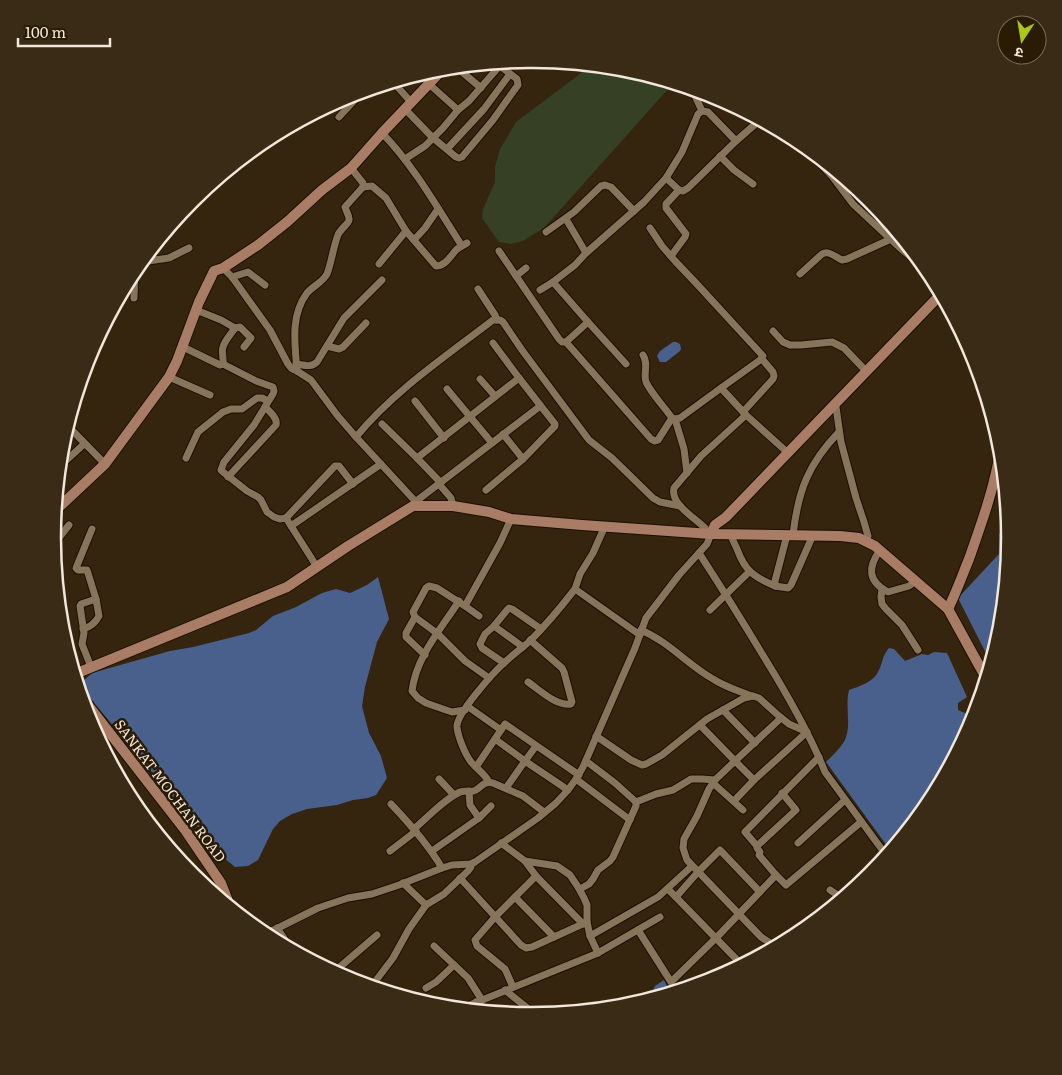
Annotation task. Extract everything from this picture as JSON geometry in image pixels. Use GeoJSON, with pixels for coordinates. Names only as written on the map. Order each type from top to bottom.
{"type":"FeatureCollection","features":[{"type":"Feature","properties":{"kind":"main road"},"geometry":{"type":"LineString","coordinates":[[62,504],[105,464],[168,376],[177,362],[196,310],[214,271],[223,268],[258,245],[322,190],[352,168],[434,78]]}},
{"type":"Feature","properties":{"kind":"main road"},"geometry":{"type":"LineString","coordinates":[[708,530],[726,517],[936,299]]}},
{"type":"Feature","properties":{"kind":"main road"},"geometry":{"type":"LineString","coordinates":[[948,609],[961,581],[979,532],[997,475]]}},
{"type":"Feature","properties":{"kind":"main road"},"geometry":{"type":"LineString","coordinates":[[81,671],[287,587],[414,504],[453,506],[489,512],[511,519],[605,526],[708,530],[731,534],[813,535],[859,538],[880,550],[948,609],[982,670]]}},
{"type":"Feature","properties":{"kind":"main road","name":"SANKAT MOCHAN ROAD"},"geometry":{"type":"LineString","coordinates":[[97,716],[185,830],[221,883],[226,895]]}},
{"type":"Feature","properties":{"kind":"street"},"geometry":{"type":"LineString","coordinates":[[405,159],[424,146],[443,128],[497,69]]}},
{"type":"Feature","properties":{"kind":"street"},"geometry":{"type":"LineString","coordinates":[[397,88],[432,137],[459,158],[462,157],[493,120],[518,85],[517,79],[506,69]]}},
{"type":"Feature","properties":{"kind":"street"},"geometry":{"type":"LineString","coordinates":[[463,73],[481,88]]}},
{"type":"Feature","properties":{"kind":"street"},"geometry":{"type":"LineString","coordinates":[[447,149],[484,109],[510,74]]}},
{"type":"Feature","properties":{"kind":"street"},"geometry":{"type":"LineString","coordinates":[[429,84],[458,110]]}},
{"type":"Feature","properties":{"kind":"street"},"geometry":{"type":"LineString","coordinates":[[696,98],[702,111]]}},
{"type":"Feature","properties":{"kind":"street"},"geometry":{"type":"LineString","coordinates":[[339,117],[351,104]]}},
{"type":"Feature","properties":{"kind":"street"},"geometry":{"type":"LineString","coordinates":[[702,111],[708,112],[736,141]]}},
{"type":"Feature","properties":{"kind":"street"},"geometry":{"type":"LineString","coordinates":[[540,290],[575,264],[649,197],[666,178],[682,152],[698,114],[702,111]]}},
{"type":"Feature","properties":{"kind":"street"},"geometry":{"type":"LineString","coordinates":[[666,178],[679,190],[684,191],[755,125]]}},
{"type":"Feature","properties":{"kind":"street"},"geometry":{"type":"LineString","coordinates":[[382,133],[405,159],[464,245],[440,266],[436,266],[406,231],[386,198],[372,186],[363,187],[346,207],[349,220],[338,235],[328,274],[308,292],[296,319],[294,332],[296,368],[311,380],[356,438],[381,464],[414,504],[540,405]]}},
{"type":"Feature","properties":{"kind":"street"},"geometry":{"type":"LineString","coordinates":[[720,156],[734,170],[753,184]]}},
{"type":"Feature","properties":{"kind":"street"},"geometry":{"type":"LineString","coordinates":[[352,168],[363,183],[363,187]]}},
{"type":"Feature","properties":{"kind":"street"},"geometry":{"type":"LineString","coordinates":[[831,176],[853,204],[899,246]]}},
{"type":"Feature","properties":{"kind":"street"},"geometry":{"type":"LineString","coordinates":[[546,232],[566,219],[601,186],[605,185],[610,187],[634,211]]}},
{"type":"Feature","properties":{"kind":"street"},"geometry":{"type":"LineString","coordinates":[[671,256],[686,234],[666,208],[666,204],[679,190]]}},
{"type":"Feature","properties":{"kind":"street"},"geometry":{"type":"LineString","coordinates":[[414,240],[438,209]]}},
{"type":"Feature","properties":{"kind":"street"},"geometry":{"type":"LineString","coordinates":[[566,219],[586,253]]}},
{"type":"Feature","properties":{"kind":"street"},"geometry":{"type":"LineString","coordinates":[[272,930],[318,908],[348,898],[372,894],[442,868],[462,863],[470,864],[480,859],[556,803],[568,790],[586,761],[646,618],[679,575],[707,544],[708,530],[680,506],[673,492],[674,488],[701,456],[744,413],[774,376],[762,359],[762,356],[662,246],[650,228]]}},
{"type":"Feature","properties":{"kind":"street"},"geometry":{"type":"LineString","coordinates":[[379,264],[406,231]]}},
{"type":"Feature","properties":{"kind":"street"},"geometry":{"type":"LineString","coordinates":[[800,274],[825,252],[842,260],[891,239]]}},
{"type":"Feature","properties":{"kind":"street"},"geometry":{"type":"LineString","coordinates":[[152,260],[169,258],[189,248]]}},
{"type":"Feature","properties":{"kind":"street"},"geometry":{"type":"LineString","coordinates":[[499,250],[559,339],[562,342],[566,342],[651,439],[658,440],[674,418]]}},
{"type":"Feature","properties":{"kind":"street"},"geometry":{"type":"LineString","coordinates":[[223,268],[270,330],[291,368],[314,365],[344,318],[382,280]]}},
{"type":"Feature","properties":{"kind":"street"},"geometry":{"type":"LineString","coordinates":[[516,276],[526,268]]}},
{"type":"Feature","properties":{"kind":"street"},"geometry":{"type":"LineString","coordinates":[[232,278],[248,272],[265,285]]}},
{"type":"Feature","properties":{"kind":"street"},"geometry":{"type":"LineString","coordinates":[[553,282],[626,364]]}},
{"type":"Feature","properties":{"kind":"street"},"geometry":{"type":"LineString","coordinates":[[134,298],[135,285]]}},
{"type":"Feature","properties":{"kind":"street"},"geometry":{"type":"LineString","coordinates":[[478,289],[497,320]]}},
{"type":"Feature","properties":{"kind":"street"},"geometry":{"type":"LineString","coordinates":[[196,310],[235,328],[240,327],[251,338],[244,347]]}},
{"type":"Feature","properties":{"kind":"street"},"geometry":{"type":"LineString","coordinates":[[356,438],[368,422],[432,366],[493,320],[497,320],[503,322],[590,440],[612,458],[653,498],[660,502],[680,506]]}},
{"type":"Feature","properties":{"kind":"street"},"geometry":{"type":"LineString","coordinates":[[566,342],[588,322]]}},
{"type":"Feature","properties":{"kind":"street"},"geometry":{"type":"LineString","coordinates":[[327,346],[339,349],[366,323]]}},
{"type":"Feature","properties":{"kind":"street"},"geometry":{"type":"LineString","coordinates":[[223,364],[223,347],[235,328]]}},
{"type":"Feature","properties":{"kind":"street"},"geometry":{"type":"LineString","coordinates":[[773,331],[783,342],[790,345],[832,342],[844,348],[866,371]]}},
{"type":"Feature","properties":{"kind":"street"},"geometry":{"type":"LineString","coordinates":[[486,490],[523,459],[555,426],[493,343]]}},
{"type":"Feature","properties":{"kind":"street"},"geometry":{"type":"LineString","coordinates":[[183,347],[217,364],[223,364],[256,381],[273,387],[273,394],[254,425],[222,466],[221,470],[247,491],[258,497],[267,512],[280,519],[286,518],[335,466],[339,466],[353,484]]}},
{"type":"Feature","properties":{"kind":"street"},"geometry":{"type":"LineString","coordinates":[[643,355],[646,360],[645,380],[674,418],[686,461],[687,473]]}},
{"type":"Feature","properties":{"kind":"street"},"geometry":{"type":"LineString","coordinates":[[674,418],[680,418],[762,359]]}},
{"type":"Feature","properties":{"kind":"street"},"geometry":{"type":"LineString","coordinates":[[168,376],[210,395]]}},
{"type":"Feature","properties":{"kind":"street"},"geometry":{"type":"LineString","coordinates":[[418,458],[518,378]]}},
{"type":"Feature","properties":{"kind":"street"},"geometry":{"type":"LineString","coordinates":[[480,380],[496,396]]}},
{"type":"Feature","properties":{"kind":"street"},"geometry":{"type":"LineString","coordinates":[[721,388],[744,413],[787,452]]}},
{"type":"Feature","properties":{"kind":"street"},"geometry":{"type":"LineString","coordinates":[[447,389],[492,443]]}},
{"type":"Feature","properties":{"kind":"street"},"geometry":{"type":"LineString","coordinates":[[186,458],[198,432],[223,412],[231,409],[242,409],[257,398],[262,398],[276,418],[276,425],[228,477]]}},
{"type":"Feature","properties":{"kind":"street"},"geometry":{"type":"LineString","coordinates":[[415,401],[444,438]]}},
{"type":"Feature","properties":{"kind":"street"},"geometry":{"type":"LineString","coordinates":[[834,404],[839,432],[868,536],[866,541]]}},
{"type":"Feature","properties":{"kind":"street"},"geometry":{"type":"LineString","coordinates":[[382,424],[418,458],[451,498],[453,506]]}},
{"type":"Feature","properties":{"kind":"street"},"geometry":{"type":"LineString","coordinates":[[73,432],[105,464]]}},
{"type":"Feature","properties":{"kind":"street"},"geometry":{"type":"LineString","coordinates":[[775,586],[808,472],[820,453],[839,432]]}},
{"type":"Feature","properties":{"kind":"street"},"geometry":{"type":"LineString","coordinates":[[503,434],[523,459]]}},
{"type":"Feature","properties":{"kind":"street"},"geometry":{"type":"LineString","coordinates":[[68,460],[84,444]]}},
{"type":"Feature","properties":{"kind":"street"},"geometry":{"type":"LineString","coordinates":[[291,526],[381,464]]}},
{"type":"Feature","properties":{"kind":"street"},"geometry":{"type":"LineString","coordinates":[[286,518],[317,567]]}},
{"type":"Feature","properties":{"kind":"street"},"geometry":{"type":"LineString","coordinates":[[501,730],[466,708],[452,712],[442,709],[426,703],[412,691],[413,682],[425,654],[462,603],[500,543],[511,519]]}},
{"type":"Feature","properties":{"kind":"street"},"geometry":{"type":"LineString","coordinates":[[61,536],[69,525]]}},
{"type":"Feature","properties":{"kind":"street"},"geometry":{"type":"LineString","coordinates":[[457,725],[466,708],[489,678],[561,608],[575,589],[580,574],[593,553],[605,526]]}},
{"type":"Feature","properties":{"kind":"street"},"geometry":{"type":"LineString","coordinates":[[83,629],[92,625],[100,616],[87,570],[78,570],[76,568],[92,529]]}},
{"type":"Feature","properties":{"kind":"street"},"geometry":{"type":"LineString","coordinates":[[731,534],[742,563],[749,572],[775,586],[788,588],[813,535]]}},
{"type":"Feature","properties":{"kind":"street"},"geometry":{"type":"LineString","coordinates":[[880,550],[873,559],[871,571],[875,582],[882,589],[888,592],[909,586],[916,581]]}},
{"type":"Feature","properties":{"kind":"street"},"geometry":{"type":"LineString","coordinates":[[699,553],[785,692],[807,732],[825,772],[882,849]]}},
{"type":"Feature","properties":{"kind":"street"},"geometry":{"type":"LineString","coordinates":[[710,610],[749,572]]}},
{"type":"Feature","properties":{"kind":"street"},"geometry":{"type":"LineString","coordinates":[[479,616],[462,603],[437,588],[429,586],[426,588],[413,612],[415,617],[438,634],[466,661],[489,678]]}},
{"type":"Feature","properties":{"kind":"street"},"geometry":{"type":"LineString","coordinates":[[575,589],[640,633],[656,637],[713,680],[759,698],[789,724],[807,732]]}},
{"type":"Feature","properties":{"kind":"street"},"geometry":{"type":"LineString","coordinates":[[882,589],[882,604],[902,625],[918,650]]}},
{"type":"Feature","properties":{"kind":"street"},"geometry":{"type":"LineString","coordinates":[[91,667],[82,644],[84,633],[80,606],[96,599]]}},
{"type":"Feature","properties":{"kind":"street"},"geometry":{"type":"LineString","coordinates":[[504,663],[480,644],[483,637],[509,608],[541,629]]}},
{"type":"Feature","properties":{"kind":"street"},"geometry":{"type":"LineString","coordinates":[[415,617],[406,633],[406,637],[425,654]]}},
{"type":"Feature","properties":{"kind":"street"},"geometry":{"type":"LineString","coordinates":[[494,626],[523,646]]}},
{"type":"Feature","properties":{"kind":"street"},"geometry":{"type":"LineString","coordinates":[[528,682],[558,702],[568,705],[572,702],[564,672],[530,640]]}},
{"type":"Feature","properties":{"kind":"street"},"geometry":{"type":"LineString","coordinates":[[596,736],[631,760],[642,765],[662,755],[708,719],[744,698],[753,696]]}},
{"type":"Feature","properties":{"kind":"street"},"geometry":{"type":"LineString","coordinates":[[442,709],[457,725],[466,754],[489,782]]}},
{"type":"Feature","properties":{"kind":"street"},"geometry":{"type":"LineString","coordinates":[[723,710],[755,743]]}},
{"type":"Feature","properties":{"kind":"street"},"geometry":{"type":"LineString","coordinates":[[769,942],[738,914],[686,860],[683,848],[684,839],[714,782],[781,718]]}},
{"type":"Feature","properties":{"kind":"street"},"geometry":{"type":"LineString","coordinates":[[476,767],[505,724],[577,777],[630,820]]}},
{"type":"Feature","properties":{"kind":"street"},"geometry":{"type":"LineString","coordinates":[[700,725],[754,780]]}},
{"type":"Feature","properties":{"kind":"street"},"geometry":{"type":"LineString","coordinates":[[734,801],[754,780],[807,732]]}},
{"type":"Feature","properties":{"kind":"street"},"geometry":{"type":"LineString","coordinates":[[495,739],[568,790]]}},
{"type":"Feature","properties":{"kind":"street"},"geometry":{"type":"LineString","coordinates":[[506,788],[536,746]]}},
{"type":"Feature","properties":{"kind":"street"},"geometry":{"type":"LineString","coordinates":[[819,757],[745,832],[757,846],[760,852],[759,855],[786,885],[862,822]]}},
{"type":"Feature","properties":{"kind":"street"},"geometry":{"type":"LineString","coordinates":[[586,761],[636,802]]}},
{"type":"Feature","properties":{"kind":"street"},"geometry":{"type":"LineString","coordinates":[[440,779],[454,795]]}},
{"type":"Feature","properties":{"kind":"street"},"geometry":{"type":"LineString","coordinates":[[636,802],[673,790],[691,779],[702,779],[714,782],[743,810]]}},
{"type":"Feature","properties":{"kind":"street"},"geometry":{"type":"LineString","coordinates":[[390,851],[454,795],[463,790],[473,792],[482,784],[489,782],[523,796],[544,812]]}},
{"type":"Feature","properties":{"kind":"street"},"geometry":{"type":"LineString","coordinates":[[469,791],[470,805],[479,818]]}},
{"type":"Feature","properties":{"kind":"street"},"geometry":{"type":"LineString","coordinates":[[757,846],[796,810],[782,793]]}},
{"type":"Feature","properties":{"kind":"street"},"geometry":{"type":"LineString","coordinates":[[798,843],[845,800]]}},
{"type":"Feature","properties":{"kind":"street"},"geometry":{"type":"LineString","coordinates":[[580,889],[589,884],[598,870],[613,857],[635,809],[636,802]]}},
{"type":"Feature","properties":{"kind":"street"},"geometry":{"type":"LineString","coordinates":[[391,804],[415,830],[442,868]]}},
{"type":"Feature","properties":{"kind":"street"},"geometry":{"type":"LineString","coordinates":[[432,852],[479,818],[491,806]]}},
{"type":"Feature","properties":{"kind":"street"},"geometry":{"type":"LineString","coordinates":[[501,843],[525,860],[536,876],[585,923],[598,953]]}},
{"type":"Feature","properties":{"kind":"street"},"geometry":{"type":"LineString","coordinates":[[676,897],[720,850],[760,892]]}},
{"type":"Feature","properties":{"kind":"street"},"geometry":{"type":"LineString","coordinates":[[525,860],[551,865],[563,869],[570,875],[580,889],[587,905],[585,923]]}},
{"type":"Feature","properties":{"kind":"street"},"geometry":{"type":"LineString","coordinates":[[375,980],[393,958],[409,929],[426,906],[444,894],[468,871],[471,867],[470,864]]}},
{"type":"Feature","properties":{"kind":"street"},"geometry":{"type":"LineString","coordinates":[[590,936],[658,897],[692,866]]}},
{"type":"Feature","properties":{"kind":"street"},"geometry":{"type":"LineString","coordinates":[[638,930],[671,982],[776,875]]}},
{"type":"Feature","properties":{"kind":"street"},"geometry":{"type":"LineString","coordinates":[[513,987],[505,969],[476,944],[475,940],[536,876]]}},
{"type":"Feature","properties":{"kind":"street"},"geometry":{"type":"LineString","coordinates":[[460,878],[521,945],[526,948],[585,923]]}},
{"type":"Feature","properties":{"kind":"street"},"geometry":{"type":"LineString","coordinates":[[403,883],[426,906]]}},
{"type":"Feature","properties":{"kind":"street"},"geometry":{"type":"LineString","coordinates":[[668,889],[737,960]]}},
{"type":"Feature","properties":{"kind":"street"},"geometry":{"type":"LineString","coordinates":[[830,890],[837,894]]}},
{"type":"Feature","properties":{"kind":"street"},"geometry":{"type":"LineString","coordinates":[[515,897],[554,937]]}},
{"type":"Feature","properties":{"kind":"street"},"geometry":{"type":"LineString","coordinates":[[473,1003],[598,953],[660,917]]}},
{"type":"Feature","properties":{"kind":"street"},"geometry":{"type":"LineString","coordinates":[[277,928],[282,935]]}},
{"type":"Feature","properties":{"kind":"street"},"geometry":{"type":"LineString","coordinates":[[340,966],[377,934]]}},
{"type":"Feature","properties":{"kind":"street"},"geometry":{"type":"LineString","coordinates":[[434,946],[468,978],[482,1004]]}},
{"type":"Feature","properties":{"kind":"street"},"geometry":{"type":"LineString","coordinates":[[426,988],[436,982],[454,965]]}},
{"type":"Feature","properties":{"kind":"street"},"geometry":{"type":"LineString","coordinates":[[505,990],[525,1007]]}},
{"type":"Feature","properties":{"kind":"green space"},"geometry":{"type":"Polygon","coordinates":[[[583,71],[592,72],[623,77],[668,89],[544,228],[523,241],[511,244],[499,242],[482,218],[483,209],[495,182],[495,167],[500,149],[516,122],[583,71]]]}},
{"type":"Feature","properties":{"kind":"water"},"geometry":{"type":"Polygon","coordinates":[[[673,342],[680,344],[680,351],[666,362],[660,362],[657,356],[660,351],[673,342]]]}},
{"type":"Feature","properties":{"kind":"water"},"geometry":{"type":"Polygon","coordinates":[[[1001,532],[997,599],[986,654],[958,598],[999,554],[999,534],[1001,532]]]}},
{"type":"Feature","properties":{"kind":"water"},"geometry":{"type":"Polygon","coordinates":[[[378,577],[389,619],[377,642],[362,706],[369,733],[381,756],[387,778],[376,795],[337,805],[307,809],[292,814],[280,821],[273,829],[258,860],[248,866],[235,867],[224,858],[90,698],[84,681],[92,673],[170,651],[249,633],[256,630],[273,616],[296,607],[322,593],[336,589],[350,593],[378,577]]]}},
{"type":"Feature","properties":{"kind":"water"},"geometry":{"type":"Polygon","coordinates":[[[889,648],[894,649],[905,661],[922,654],[928,655],[934,652],[947,653],[967,697],[958,703],[958,710],[966,714],[938,772],[922,798],[886,845],[826,762],[840,747],[846,737],[849,690],[874,678],[889,648]]]}},
{"type":"Feature","properties":{"kind":"water"},"geometry":{"type":"Polygon","coordinates":[[[664,980],[667,987],[653,991],[655,986],[664,980]]]}}]}
